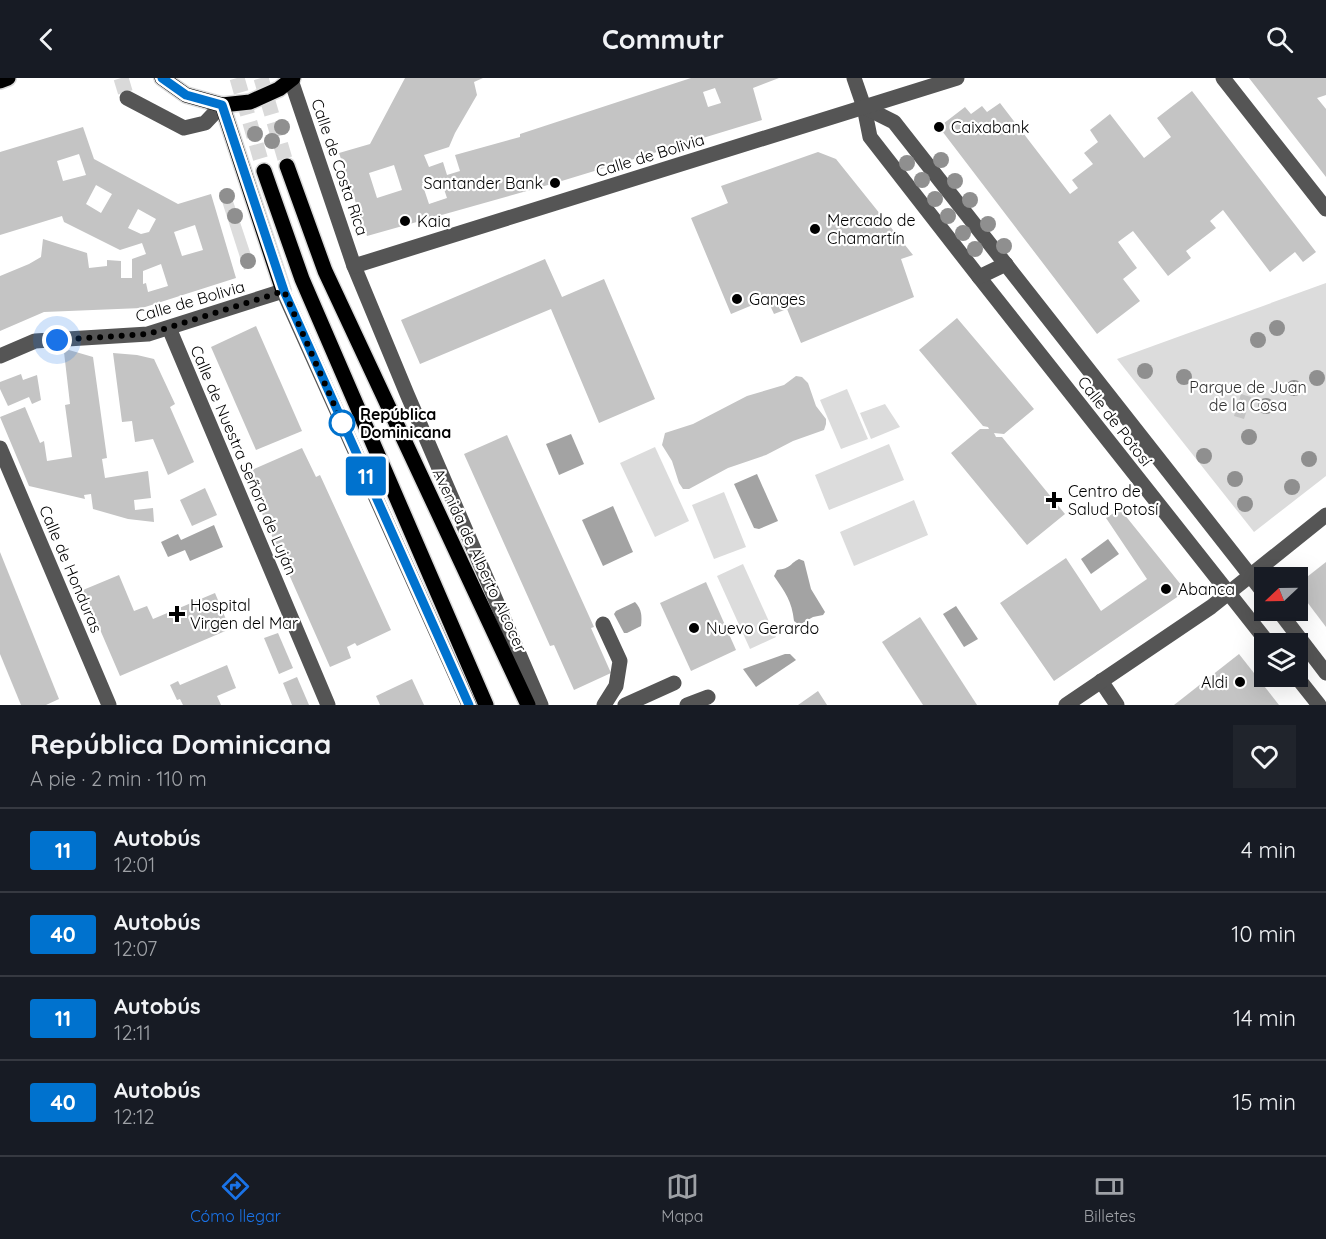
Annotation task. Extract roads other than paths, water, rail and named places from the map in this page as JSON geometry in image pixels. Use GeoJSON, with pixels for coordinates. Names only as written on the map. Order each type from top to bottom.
{"type":"FeatureCollection","features":[{"type":"Feature","properties":{"kind":"main road"},"geometry":{"type":"LineString","coordinates":[[0,81],[8,78]]}},
{"type":"Feature","properties":{"kind":"main road"},"geometry":{"type":"LineString","coordinates":[[162,78],[186,95],[222,105],[250,102],[279,89],[292,79]]}},
{"type":"Feature","properties":{"kind":"main road"},"geometry":{"type":"LineString","coordinates":[[222,105],[284,291]]}},
{"type":"Feature","properties":{"kind":"main road","name":"Avenida de Alberto Alcocer"},"geometry":{"type":"LineString","coordinates":[[287,166],[325,271],[528,705]]}},
{"type":"Feature","properties":{"kind":"main road"},"geometry":{"type":"LineString","coordinates":[[264,171],[302,279],[486,705]]}},
{"type":"Feature","properties":{"kind":"street"},"geometry":{"type":"LineString","coordinates":[[854,78],[864,106]]}},
{"type":"Feature","properties":{"kind":"street","name":"Calle de Bolivia"},"geometry":{"type":"LineString","coordinates":[[354,266],[957,78]]}},
{"type":"Feature","properties":{"kind":"street"},"geometry":{"type":"LineString","coordinates":[[1223,78],[1326,209]]}},
{"type":"Feature","properties":{"kind":"street","name":"Calle de Costa Rica"},"geometry":{"type":"LineString","coordinates":[[292,79],[354,266]]}},
{"type":"Feature","properties":{"kind":"street"},"geometry":{"type":"LineString","coordinates":[[127,98],[184,128],[205,123],[222,105]]}},
{"type":"Feature","properties":{"kind":"street","name":"Calle de Potosí"},"geometry":{"type":"LineString","coordinates":[[864,106],[894,122],[1254,580]]}},
{"type":"Feature","properties":{"kind":"street","name":"Calle de Potosí"},"geometry":{"type":"LineString","coordinates":[[864,106],[870,137],[1260,633]]}},
{"type":"Feature","properties":{"kind":"street"},"geometry":{"type":"LineString","coordinates":[[979,277],[1006,264]]}},
{"type":"Feature","properties":{"kind":"street","name":"Avenida de Alberto Alcocer"},"geometry":{"type":"LineString","coordinates":[[354,266],[541,705]]}},
{"type":"Feature","properties":{"kind":"street"},"geometry":{"type":"LineString","coordinates":[[284,291],[469,705]]}},
{"type":"Feature","properties":{"kind":"street","name":"Calle de Bolivia"},"geometry":{"type":"LineString","coordinates":[[0,356],[35,341],[148,334],[284,291]]}},
{"type":"Feature","properties":{"kind":"street","name":"Calle de Nuestra Señora de Luján"},"geometry":{"type":"LineString","coordinates":[[169,328],[328,705]]}},
{"type":"Feature","properties":{"kind":"street","name":"Calle de Honduras"},"geometry":{"type":"LineString","coordinates":[[0,448],[109,705]]}},
{"type":"Feature","properties":{"kind":"street"},"geometry":{"type":"LineString","coordinates":[[1066,705],[1229,594],[1326,515]]}},
{"type":"Feature","properties":{"kind":"street"},"geometry":{"type":"LineString","coordinates":[[1286,621],[1326,673]]}},
{"type":"Feature","properties":{"kind":"street"},"geometry":{"type":"LineString","coordinates":[[603,624],[620,661],[616,686],[604,705]]}},
{"type":"Feature","properties":{"kind":"street"},"geometry":{"type":"LineString","coordinates":[[1101,681],[1117,705]]}},
{"type":"Feature","properties":{"kind":"street"},"geometry":{"type":"LineString","coordinates":[[625,705],[674,683]]}},
{"type":"Feature","properties":{"kind":"street"},"geometry":{"type":"LineString","coordinates":[[1305,687],[1319,705]]}},
{"type":"Feature","properties":{"kind":"street"},"geometry":{"type":"LineString","coordinates":[[687,705],[708,697]]}},
{"type":"Feature","properties":{"kind":"tunnel"},"geometry":{"type":"LineString","coordinates":[[121,78],[127,98]]}},
{"type":"Feature","properties":{"kind":"tunnel"},"geometry":{"type":"LineString","coordinates":[[237,78],[264,171]]}},
{"type":"Feature","properties":{"kind":"tunnel"},"geometry":{"type":"LineString","coordinates":[[261,78],[287,166]]}},
{"type":"Feature","properties":{"kind":"place","name":"Caixabank"},"geometry":{"type":"Point","coordinates":[939,127]}},
{"type":"Feature","properties":{"kind":"place","name":"Santander Bank"},"geometry":{"type":"Point","coordinates":[555,183]}},
{"type":"Feature","properties":{"kind":"place","name":"Kaia"},"geometry":{"type":"Point","coordinates":[405,221]}},
{"type":"Feature","properties":{"kind":"place","name":"Mercado de Chamartín"},"geometry":{"type":"Point","coordinates":[815,229]}},
{"type":"Feature","properties":{"kind":"place","name":"Ganges"},"geometry":{"type":"Point","coordinates":[737,299]}},
{"type":"Feature","properties":{"kind":"place","name":"República Dominicana"},"geometry":{"type":"Point","coordinates":[342,423]}},
{"type":"Feature","properties":{"kind":"place","name":"Centro de Salud Potosí"},"geometry":{"type":"Point","coordinates":[1054,500]}},
{"type":"Feature","properties":{"kind":"place","name":"Abanca"},"geometry":{"type":"Point","coordinates":[1166,589]}},
{"type":"Feature","properties":{"kind":"place","name":"Hospital Virgen del Mar"},"geometry":{"type":"Point","coordinates":[177,614]}},
{"type":"Feature","properties":{"kind":"place","name":"Nuevo Gerardo"},"geometry":{"type":"Point","coordinates":[694,628]}},
{"type":"Feature","properties":{"kind":"place","name":"Aldi"},"geometry":{"type":"Point","coordinates":[1240,682]}},
{"type":"Feature","properties":{"kind":"park label","name":"Parque de Juan de la Cosa"},"geometry":{"type":"Point","coordinates":[1248,396]}}]}
